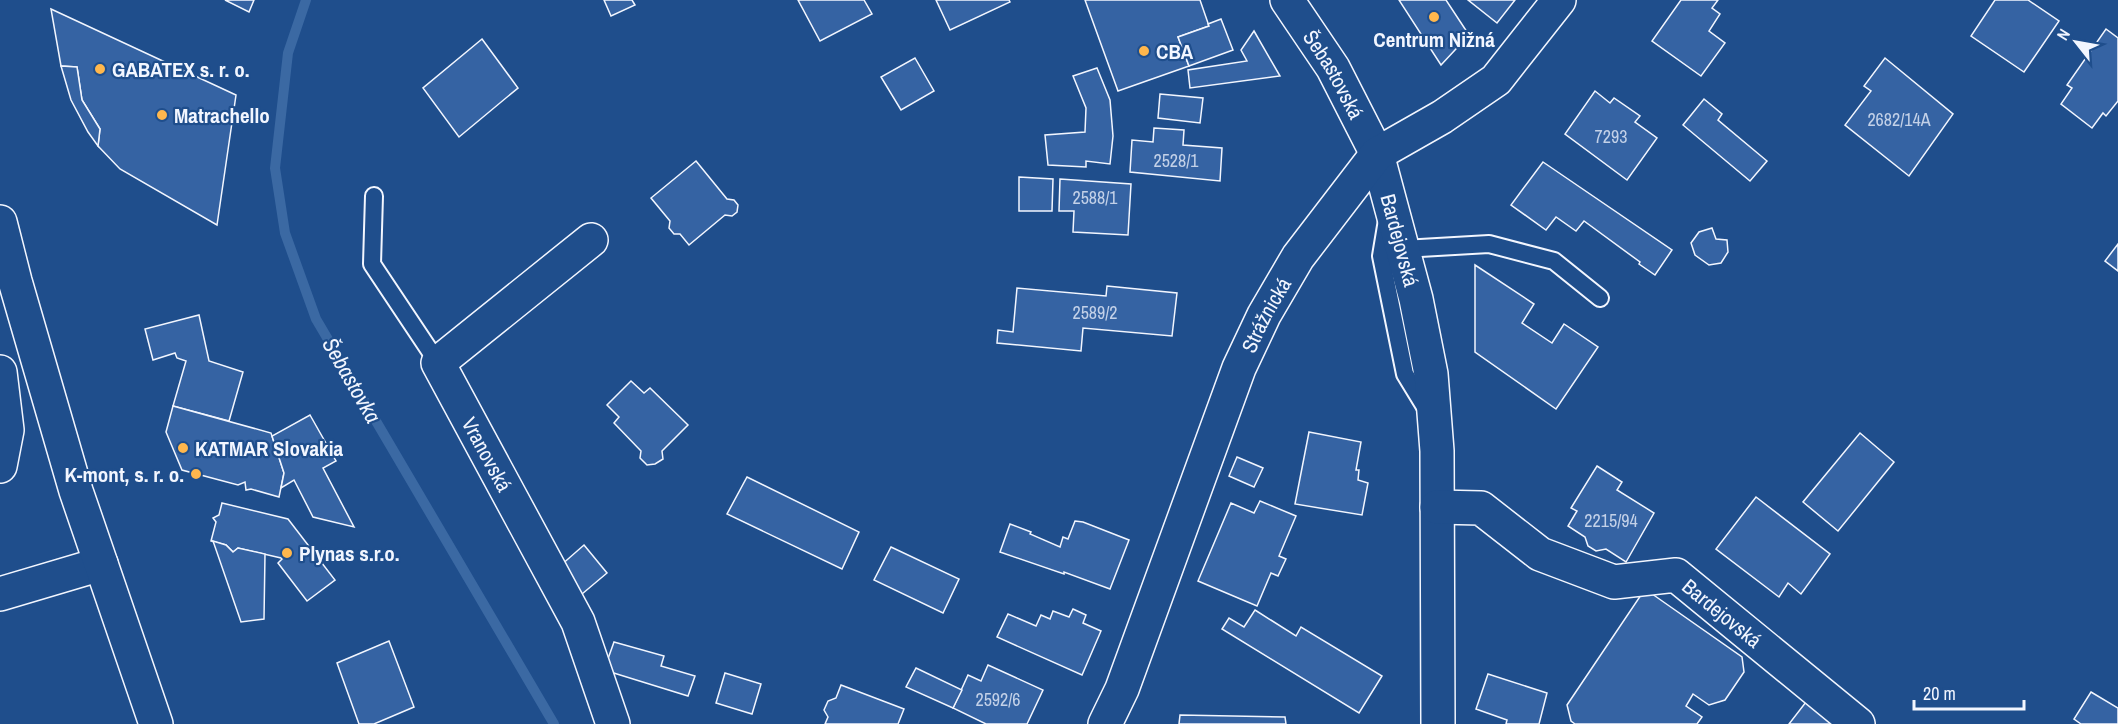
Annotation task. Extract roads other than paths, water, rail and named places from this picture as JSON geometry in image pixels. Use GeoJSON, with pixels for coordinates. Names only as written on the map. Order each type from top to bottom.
{"type":"FeatureCollection","features":[{"type":"Feature","properties":{"kind":"street","name":"Šebastovská"},"geometry":{"type":"LineString","coordinates":[[1287,0],[1333,68],[1377,154]]}},
{"type":"Feature","properties":{"kind":"street","name":"Strážnická"},"geometry":{"type":"LineString","coordinates":[[1105,724],[1122,689],[1239,368],[1264,315],[1298,257],[1377,154],[1442,117],[1496,80],[1559,0]]}},
{"type":"Feature","properties":{"kind":"street","name":"Bardejovská"},"geometry":{"type":"LineString","coordinates":[[1377,154],[1416,299],[1431,375],[1437,451],[1438,724]]}},
{"type":"Feature","properties":{"kind":"street"},"geometry":{"type":"LineString","coordinates":[[0,222],[76,491],[156,724]]}},
{"type":"Feature","properties":{"kind":"street"},"geometry":{"type":"LineString","coordinates":[[438,363],[591,240]]}},
{"type":"Feature","properties":{"kind":"street","name":"Vranovská"},"geometry":{"type":"LineString","coordinates":[[438,363],[578,622],[614,724]]}},
{"type":"Feature","properties":{"kind":"street"},"geometry":{"type":"LineString","coordinates":[[0,372],[7,429],[0,466]]}},
{"type":"Feature","properties":{"kind":"street","name":"Bardejovská"},"geometry":{"type":"LineString","coordinates":[[1437,507],[1482,508],[1540,554],[1614,582],[1676,575],[1858,724]]}},
{"type":"Feature","properties":{"kind":"street"},"geometry":{"type":"LineString","coordinates":[[0,594],[100,564]]}},
{"type":"Feature","properties":{"kind":"lane"},"geometry":{"type":"LineString","coordinates":[[374,196],[372,264],[438,363]]}},
{"type":"Feature","properties":{"kind":"lane"},"geometry":{"type":"LineString","coordinates":[[1390,201],[1381,256],[1405,374],[1434,423]]}},
{"type":"Feature","properties":{"kind":"lane"},"geometry":{"type":"LineString","coordinates":[[1403,249],[1489,244],[1554,261],[1600,298]]}},
{"type":"Feature","properties":{"kind":"waterway","name":"Šebastovka"},"geometry":{"type":"LineString","coordinates":[[306,0],[288,53],[275,168],[285,233],[316,319],[554,724]]}},
{"type":"Feature","properties":{"kind":"place","name":"Centrum Nižná"},"geometry":{"type":"Point","coordinates":[1434,17]}},
{"type":"Feature","properties":{"kind":"place","name":"CBA"},"geometry":{"type":"Point","coordinates":[1144,51]}},
{"type":"Feature","properties":{"kind":"place","name":"GABATEX s. r. o."},"geometry":{"type":"Point","coordinates":[100,69]}},
{"type":"Feature","properties":{"kind":"place","name":"Matrachello"},"geometry":{"type":"Point","coordinates":[162,115]}},
{"type":"Feature","properties":{"kind":"place","name":"KATMAR Slovakia"},"geometry":{"type":"Point","coordinates":[183,448]}},
{"type":"Feature","properties":{"kind":"place","name":"K-mont, s. r. o."},"geometry":{"type":"Point","coordinates":[196,474]}},
{"type":"Feature","properties":{"kind":"place","name":"Plynas s.r.o."},"geometry":{"type":"Point","coordinates":[287,553]}}]}
